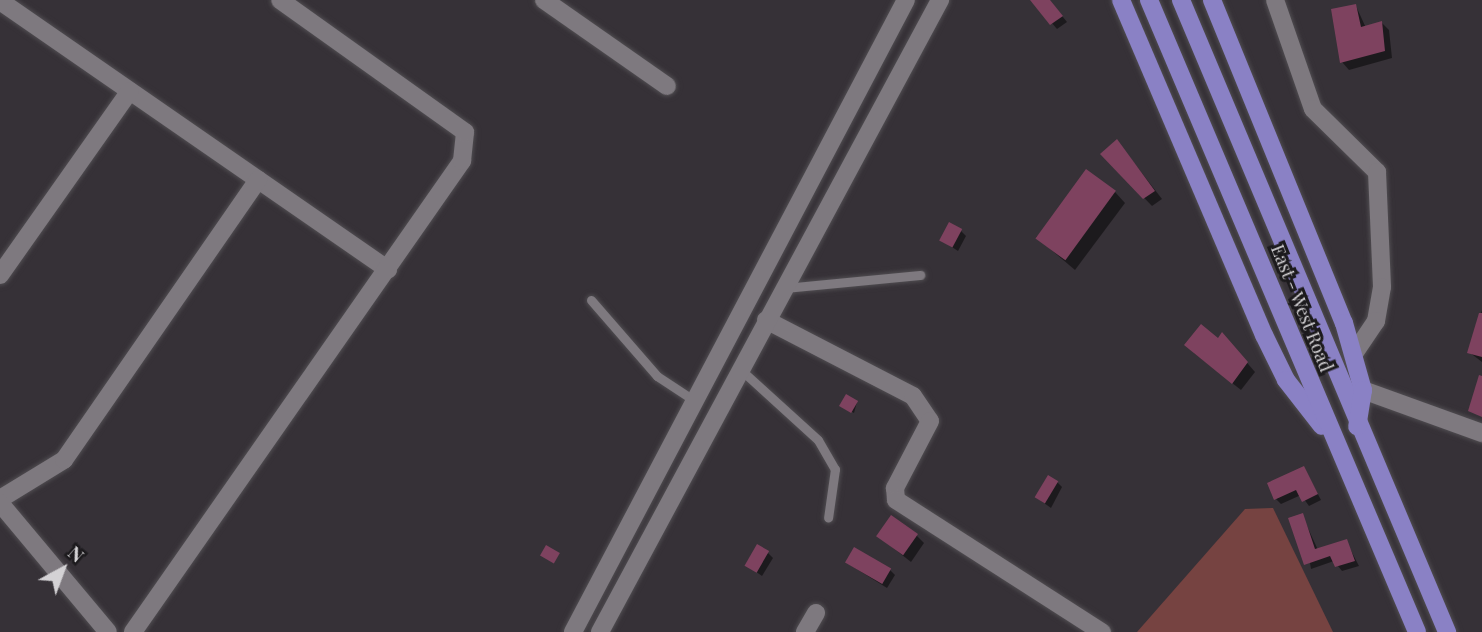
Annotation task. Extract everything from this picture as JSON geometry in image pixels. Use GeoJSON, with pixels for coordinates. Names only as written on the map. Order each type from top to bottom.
{"type":"FeatureCollection","features":[{"type":"Feature","properties":{"kind":"main road"},"geometry":{"type":"LineString","coordinates":[[1121,0],[1264,335],[1286,380],[1329,434]]}},
{"type":"Feature","properties":{"kind":"main road","name":"East - West Road"},"geometry":{"type":"LineString","coordinates":[[1149,0],[1329,434],[1417,632]]}},
{"type":"Feature","properties":{"kind":"main road","name":"East - West Road"},"geometry":{"type":"LineString","coordinates":[[1181,0],[1357,427],[1447,632]]}},
{"type":"Feature","properties":{"kind":"main road"},"geometry":{"type":"LineString","coordinates":[[1212,0],[1354,354],[1363,390],[1357,427]]}},
{"type":"Feature","properties":{"kind":"street"},"geometry":{"type":"LineString","coordinates":[[544,0],[667,86]]}},
{"type":"Feature","properties":{"kind":"street"},"geometry":{"type":"LineString","coordinates":[[573,632],[697,402],[906,0]]}},
{"type":"Feature","properties":{"kind":"street"},"geometry":{"type":"LineString","coordinates":[[600,632],[940,0]]}},
{"type":"Feature","properties":{"kind":"street"},"geometry":{"type":"LineString","coordinates":[[1275,0],[1313,109],[1377,172],[1382,287],[1376,321],[1354,354]]}},
{"type":"Feature","properties":{"kind":"street"},"geometry":{"type":"LineString","coordinates":[[0,1],[388,270]]}},
{"type":"Feature","properties":{"kind":"street"},"geometry":{"type":"LineString","coordinates":[[132,632],[462,161],[465,132],[289,3]]}},
{"type":"Feature","properties":{"kind":"street"},"geometry":{"type":"LineString","coordinates":[[0,275],[130,91]]}},
{"type":"Feature","properties":{"kind":"street"},"geometry":{"type":"LineString","coordinates":[[108,632],[0,501],[64,460],[258,180]]}},
{"type":"Feature","properties":{"kind":"street"},"geometry":{"type":"LineString","coordinates":[[766,320],[913,396],[930,421],[895,488],[896,500],[1102,632]]}},
{"type":"Feature","properties":{"kind":"street"},"geometry":{"type":"LineString","coordinates":[[1363,390],[1482,433]]}},
{"type":"Feature","properties":{"kind":"street"},"geometry":{"type":"LineString","coordinates":[[805,632],[816,612]]}},
{"type":"Feature","properties":{"kind":"lane"},"geometry":{"type":"LineString","coordinates":[[783,288],[920,275]]}},
{"type":"Feature","properties":{"kind":"lane"},"geometry":{"type":"LineString","coordinates":[[591,300],[657,376],[697,402]]}},
{"type":"Feature","properties":{"kind":"lane"},"geometry":{"type":"LineString","coordinates":[[740,369],[824,450],[835,469],[828,518]]}},
{"type":"Feature","properties":{"kind":"shaded area"},"geometry":{"type":"Polygon","coordinates":[[[1273,508],[1333,632],[1137,632],[1245,509],[1273,508]]]}},
{"type":"Feature","properties":{"kind":"building"},"geometry":{"type":"Polygon","coordinates":[[[1030,0],[1050,0],[1063,16],[1050,25],[1030,0]]]}},
{"type":"Feature","properties":{"kind":"building"},"geometry":{"type":"Polygon","coordinates":[[[1356,4],[1361,27],[1382,21],[1385,51],[1340,63],[1331,9],[1356,4]]]}},
{"type":"Feature","properties":{"kind":"building"},"geometry":{"type":"Polygon","coordinates":[[[1117,139],[1155,191],[1143,199],[1100,154],[1117,139]]]}},
{"type":"Feature","properties":{"kind":"building"},"geometry":{"type":"Polygon","coordinates":[[[1086,169],[1116,191],[1065,260],[1035,239],[1086,169]]]}},
{"type":"Feature","properties":{"kind":"building"},"geometry":{"type":"Polygon","coordinates":[[[949,222],[962,229],[952,248],[939,241],[949,222]]]}},
{"type":"Feature","properties":{"kind":"building"},"geometry":{"type":"Polygon","coordinates":[[[1479,313],[1482,313],[1482,357],[1467,353],[1479,313]]]}},
{"type":"Feature","properties":{"kind":"building"},"geometry":{"type":"Polygon","coordinates":[[[1201,324],[1218,338],[1222,332],[1248,362],[1232,384],[1184,345],[1201,324]]]}},
{"type":"Feature","properties":{"kind":"building"},"geometry":{"type":"Polygon","coordinates":[[[1479,375],[1482,376],[1482,417],[1468,411],[1479,375]]]}},
{"type":"Feature","properties":{"kind":"building"},"geometry":{"type":"Polygon","coordinates":[[[846,394],[858,401],[851,413],[839,406],[846,394]]]}},
{"type":"Feature","properties":{"kind":"building"},"geometry":{"type":"Polygon","coordinates":[[[1304,466],[1318,494],[1302,502],[1296,490],[1274,500],[1267,483],[1304,466]]]}},
{"type":"Feature","properties":{"kind":"building"},"geometry":{"type":"Polygon","coordinates":[[[1048,475],[1058,481],[1045,503],[1035,497],[1048,475]]]}},
{"type":"Feature","properties":{"kind":"building"},"geometry":{"type":"Polygon","coordinates":[[[1303,513],[1315,549],[1347,539],[1355,561],[1335,567],[1330,556],[1304,565],[1288,518],[1303,513]]]}},
{"type":"Feature","properties":{"kind":"building"},"geometry":{"type":"Polygon","coordinates":[[[891,515],[918,534],[903,555],[876,536],[891,515]]]}},
{"type":"Feature","properties":{"kind":"building"},"geometry":{"type":"Polygon","coordinates":[[[757,544],[769,551],[757,573],[744,566],[757,544]]]}},
{"type":"Feature","properties":{"kind":"building"},"geometry":{"type":"Polygon","coordinates":[[[546,545],[560,553],[554,563],[540,555],[546,545]]]}},
{"type":"Feature","properties":{"kind":"building"},"geometry":{"type":"Polygon","coordinates":[[[854,547],[891,568],[882,584],[845,563],[854,547]]]}}]}
